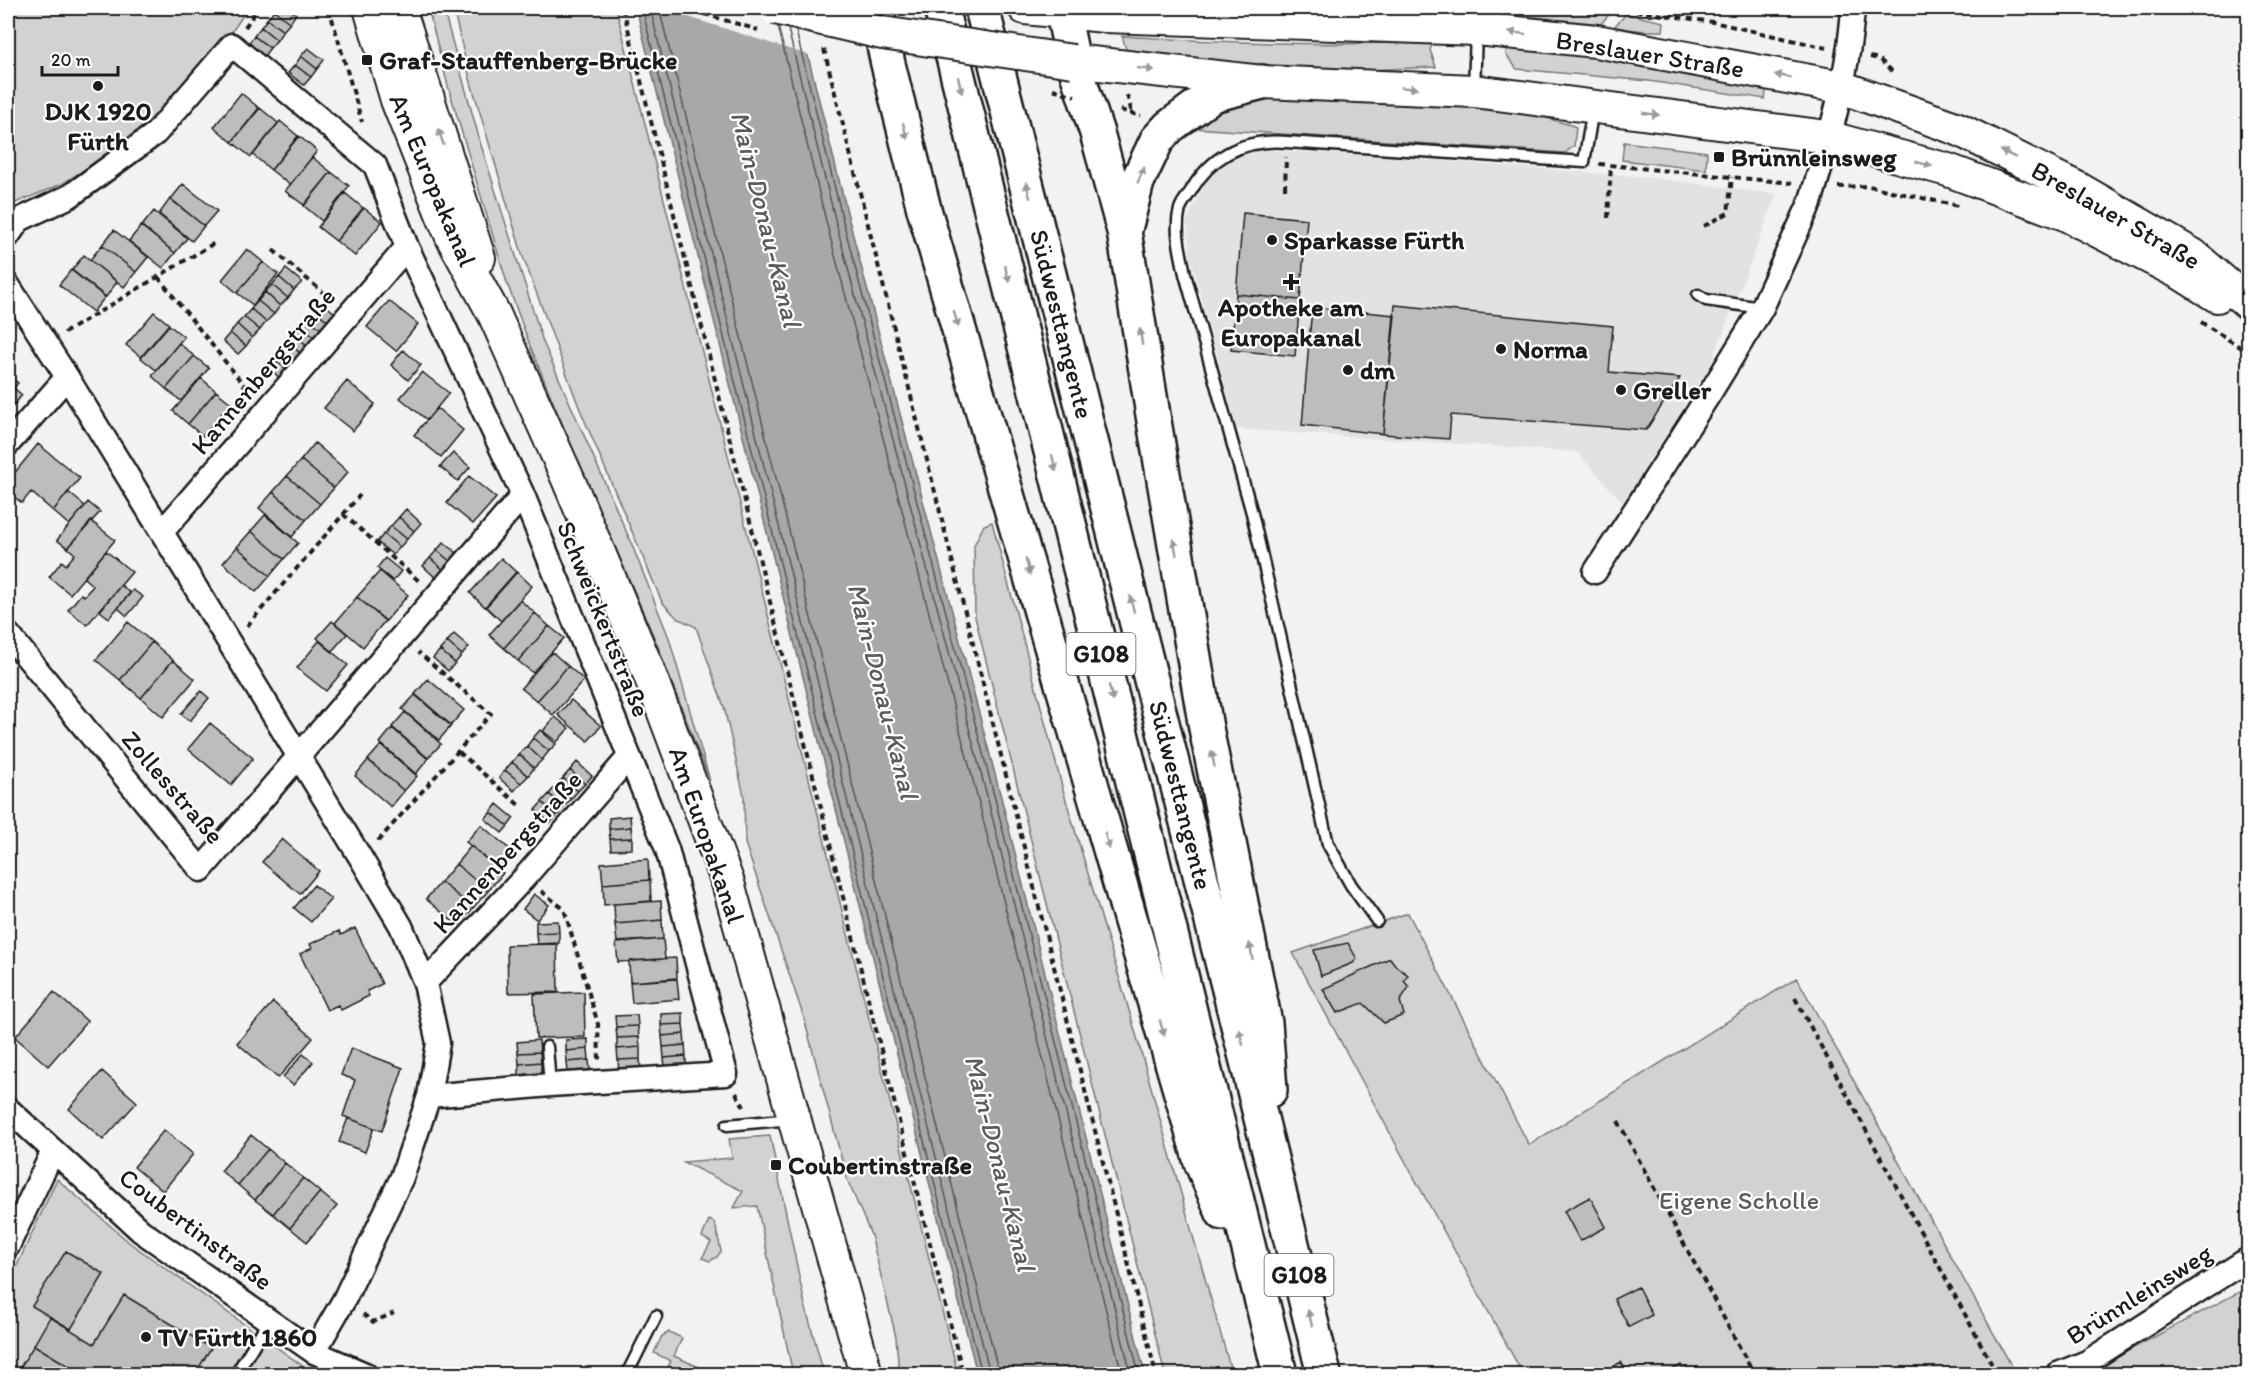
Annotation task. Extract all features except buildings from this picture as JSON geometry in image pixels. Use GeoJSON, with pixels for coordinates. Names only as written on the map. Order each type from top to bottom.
{"type":"FeatureCollection","features":[{"type":"Feature","properties":{"kind":"highway","name":"Südwesttangente"},"geometry":{"type":"LineString","coordinates":[[941,8],[1280,1374]]}},
{"type":"Feature","properties":{"kind":"highway","name":"Südwesttangente"},"geometry":{"type":"LineString","coordinates":[[982,8],[1324,1374]]}},
{"type":"Feature","properties":{"kind":"highway"},"geometry":{"type":"LineString","coordinates":[[1380,8],[1464,28]]}},
{"type":"Feature","properties":{"kind":"highway"},"geometry":{"type":"LineString","coordinates":[[1066,11],[1073,61],[1106,121],[1206,728],[1265,1023],[1275,1175]]}},
{"type":"Feature","properties":{"kind":"highway"},"geometry":{"type":"LineString","coordinates":[[879,20],[924,209],[1201,1162],[1261,1300]]}},
{"type":"Feature","properties":{"kind":"highway"},"geometry":{"type":"LineString","coordinates":[[1124,231],[1137,182],[1158,140],[1169,127],[1212,95],[1262,82]]}},
{"type":"Feature","properties":{"kind":"main road","name":"Am Europakanal"},"geometry":{"type":"LineString","coordinates":[[370,8],[397,100],[443,216],[494,314],[568,479],[646,665],[720,861],[867,1374]]}},
{"type":"Feature","properties":{"kind":"main road","name":"Am Europakanal"},"geometry":{"type":"LineString","coordinates":[[399,8],[472,231],[494,314]]}},
{"type":"Feature","properties":{"kind":"main road"},"geometry":{"type":"LineString","coordinates":[[775,8],[828,22],[879,20],[1073,61]]}},
{"type":"Feature","properties":{"kind":"main road"},"geometry":{"type":"LineString","coordinates":[[1026,8],[1066,11]]}},
{"type":"Feature","properties":{"kind":"main road","name":"Breslauer Straße"},"geometry":{"type":"LineString","coordinates":[[1066,11],[1464,28],[1596,41],[1841,87],[1958,129],[2079,189],[2193,255],[2248,303]]}},
{"type":"Feature","properties":{"kind":"main road","name":"Breslauer Straße"},"geometry":{"type":"LineString","coordinates":[[1073,61],[1262,82],[1474,91],[1827,137],[1948,171],[2065,214],[2182,274],[2248,315]]}},
{"type":"Feature","properties":{"kind":"street"},"geometry":{"type":"LineString","coordinates":[[1595,572],[1762,308],[1810,202],[1841,87],[1851,34],[1853,8]]}},
{"type":"Feature","properties":{"kind":"street","name":"Schweickertstraße"},"geometry":{"type":"LineString","coordinates":[[8,236],[20,220],[70,196],[156,133],[232,45],[375,165],[406,247],[523,495],[667,849],[726,1074]]}},
{"type":"Feature","properties":{"kind":"street","name":"Kannenbergstraße"},"geometry":{"type":"LineString","coordinates":[[162,532],[406,247]]}},
{"type":"Feature","properties":{"kind":"street","name":"Kannenbergstraße"},"geometry":{"type":"LineString","coordinates":[[8,285],[67,377],[362,860],[401,926],[425,983],[438,1042],[429,1096],[402,1177],[344,1300],[314,1352]]}},
{"type":"Feature","properties":{"kind":"street"},"geometry":{"type":"LineString","coordinates":[[8,444],[67,377]]}},
{"type":"Feature","properties":{"kind":"street"},"geometry":{"type":"LineString","coordinates":[[298,757],[523,495]]}},
{"type":"Feature","properties":{"kind":"street","name":"Zollesstraße"},"geometry":{"type":"LineString","coordinates":[[8,634],[201,870],[298,757]]}},
{"type":"Feature","properties":{"kind":"street","name":"Kannenbergstraße"},"geometry":{"type":"LineString","coordinates":[[425,983],[524,878],[629,757]]}},
{"type":"Feature","properties":{"kind":"street"},"geometry":{"type":"LineString","coordinates":[[429,1096],[550,1085],[726,1074]]}},
{"type":"Feature","properties":{"kind":"street","name":"Coubertinstraße"},"geometry":{"type":"LineString","coordinates":[[8,1109],[141,1231],[314,1352],[365,1374]]}},
{"type":"Feature","properties":{"kind":"street"},"geometry":{"type":"LineString","coordinates":[[8,1246],[53,1151]]}},
{"type":"Feature","properties":{"kind":"street","name":"Brünnleinsweg"},"geometry":{"type":"LineString","coordinates":[[2058,1374],[2087,1362],[2248,1259]]}},
{"type":"Feature","properties":{"kind":"lane"},"geometry":{"type":"LineString","coordinates":[[1464,28],[1474,91]]}},
{"type":"Feature","properties":{"kind":"lane"},"geometry":{"type":"LineString","coordinates":[[1377,921],[1351,885],[1328,844],[1252,513],[1185,274],[1178,241],[1180,208],[1199,177],[1221,156],[1251,143],[1287,142],[1584,162],[1593,106]]}},
{"type":"Feature","properties":{"kind":"lane"},"geometry":{"type":"LineString","coordinates":[[1698,296],[1706,300],[1762,308]]}},
{"type":"Feature","properties":{"kind":"lane"},"geometry":{"type":"LineString","coordinates":[[548,1047],[550,1085]]}},
{"type":"Feature","properties":{"kind":"lane"},"geometry":{"type":"LineString","coordinates":[[727,1125],[795,1119]]}},
{"type":"Feature","properties":{"kind":"lane"},"geometry":{"type":"LineString","coordinates":[[627,1374],[656,1316]]}},
{"type":"Feature","properties":{"kind":"lane"},"geometry":{"type":"LineString","coordinates":[[236,1374],[269,1320]]}},
{"type":"Feature","properties":{"kind":"path"},"geometry":{"type":"LineString","coordinates":[[329,8],[375,165]]}},
{"type":"Feature","properties":{"kind":"path"},"geometry":{"type":"LineString","coordinates":[[623,8],[963,1374]]}},
{"type":"Feature","properties":{"kind":"path"},"geometry":{"type":"LineString","coordinates":[[1615,8],[1713,22],[1807,43]]}},
{"type":"Feature","properties":{"kind":"path"},"geometry":{"type":"LineString","coordinates":[[822,42],[1156,1374]]}},
{"type":"Feature","properties":{"kind":"path"},"geometry":{"type":"LineString","coordinates":[[1126,93],[1132,113]]}},
{"type":"Feature","properties":{"kind":"path"},"geometry":{"type":"LineString","coordinates":[[1106,121],[1132,113],[1151,118]]}},
{"type":"Feature","properties":{"kind":"path"},"geometry":{"type":"LineString","coordinates":[[1285,189],[1287,142]]}},
{"type":"Feature","properties":{"kind":"path"},"geometry":{"type":"LineString","coordinates":[[1584,162],[1781,182]]}},
{"type":"Feature","properties":{"kind":"path"},"geometry":{"type":"LineString","coordinates":[[1608,218],[1611,165]]}},
{"type":"Feature","properties":{"kind":"path"},"geometry":{"type":"LineString","coordinates":[[1704,226],[1728,213],[1731,177]]}},
{"type":"Feature","properties":{"kind":"path"},"geometry":{"type":"LineString","coordinates":[[1840,188],[1869,186],[1967,208]]}},
{"type":"Feature","properties":{"kind":"path"},"geometry":{"type":"LineString","coordinates":[[46,344],[216,242]]}},
{"type":"Feature","properties":{"kind":"path"},"geometry":{"type":"LineString","coordinates":[[273,250],[349,314]]}},
{"type":"Feature","properties":{"kind":"path"},"geometry":{"type":"LineString","coordinates":[[158,277],[266,413]]}},
{"type":"Feature","properties":{"kind":"path"},"geometry":{"type":"LineString","coordinates":[[2200,321],[2248,352]]}},
{"type":"Feature","properties":{"kind":"path"},"geometry":{"type":"LineString","coordinates":[[231,645],[360,495]]}},
{"type":"Feature","properties":{"kind":"path"},"geometry":{"type":"LineString","coordinates":[[343,514],[436,596]]}},
{"type":"Feature","properties":{"kind":"path"},"geometry":{"type":"LineString","coordinates":[[362,860],[490,714],[401,638]]}},
{"type":"Feature","properties":{"kind":"path"},"geometry":{"type":"LineString","coordinates":[[459,752],[520,806]]}},
{"type":"Feature","properties":{"kind":"path"},"geometry":{"type":"LineString","coordinates":[[524,878],[564,909],[598,1024],[600,1082]]}},
{"type":"Feature","properties":{"kind":"path"},"geometry":{"type":"LineString","coordinates":[[1795,998],[1997,1374]]}},
{"type":"Feature","properties":{"kind":"path"},"geometry":{"type":"LineString","coordinates":[[726,1074],[753,1122]]}},
{"type":"Feature","properties":{"kind":"path"},"geometry":{"type":"LineString","coordinates":[[1618,1121],[1754,1374]]}},
{"type":"Feature","properties":{"kind":"path"},"geometry":{"type":"LineString","coordinates":[[344,1300],[373,1322],[394,1313]]}},
{"type":"Feature","properties":{"kind":"shaded area"},"geometry":{"type":"Polygon","coordinates":[[[1261,150],[1375,156],[1646,177],[1777,194],[1711,364],[1623,503],[1577,452],[1237,429],[1190,256],[1187,221],[1206,180],[1237,156],[1261,150]]]}},
{"type":"Feature","properties":{"kind":"green space","name":"DJK 1920 Fürth"},"geometry":{"type":"Polygon","coordinates":[[[8,8],[248,8],[223,45],[153,127],[62,184],[8,206],[8,8]]]}},
{"type":"Feature","properties":{"kind":"green space"},"geometry":{"type":"Polygon","coordinates":[[[428,8],[443,8],[481,145],[543,342],[630,540],[669,638],[710,781],[657,644],[572,448],[507,283],[448,86],[428,8]]]}},
{"type":"Feature","properties":{"kind":"green space"},"geometry":{"type":"Polygon","coordinates":[[[453,8],[616,8],[958,1374],[899,1374],[896,1337],[871,1235],[847,1179],[804,1018],[745,843],[744,796],[724,707],[696,627],[677,618],[662,602],[579,407],[522,254],[470,79],[453,8]]]}},
{"type":"Feature","properties":{"kind":"green space"},"geometry":{"type":"Polygon","coordinates":[[[1446,8],[1594,8],[1612,11],[1601,24],[1446,8]]]}},
{"type":"Feature","properties":{"kind":"green space"},"geometry":{"type":"Polygon","coordinates":[[[1626,14],[1664,22],[1663,31],[1614,27],[1626,14]]]}},
{"type":"Feature","properties":{"kind":"green space"},"geometry":{"type":"Polygon","coordinates":[[[1122,36],[1277,43],[1433,42],[1430,50],[1436,67],[1346,71],[1129,59],[1122,36]]]}},
{"type":"Feature","properties":{"kind":"green space"},"geometry":{"type":"Polygon","coordinates":[[[1506,45],[1545,49],[1767,85],[1765,99],[1649,81],[1517,69],[1506,55],[1506,45]]]}},
{"type":"Feature","properties":{"kind":"green space"},"geometry":{"type":"Polygon","coordinates":[[[1272,96],[1518,110],[1576,127],[1574,146],[1565,153],[1194,128],[1203,113],[1272,96]]]}},
{"type":"Feature","properties":{"kind":"green space"},"geometry":{"type":"Polygon","coordinates":[[[1624,142],[1707,152],[1706,170],[1622,160],[1624,142]]]}},
{"type":"Feature","properties":{"kind":"green space"},"geometry":{"type":"Polygon","coordinates":[[[992,522],[1063,790],[1134,1027],[1232,1374],[1165,1374],[975,617],[974,545],[984,525],[992,522]]]}},
{"type":"Feature","properties":{"kind":"green space","name":"Eigene Scholle"},"geometry":{"type":"Polygon","coordinates":[[[1408,913],[1529,1145],[1797,978],[2016,1374],[1523,1374],[1293,953],[1408,913]]]}},
{"type":"Feature","properties":{"kind":"green space"},"geometry":{"type":"Polygon","coordinates":[[[770,1136],[805,1305],[824,1374],[793,1374],[757,1206],[734,1208],[743,1191],[683,1162],[732,1158],[729,1139],[770,1136]]]}},
{"type":"Feature","properties":{"kind":"green space"},"geometry":{"type":"Polygon","coordinates":[[[57,1179],[130,1243],[303,1366],[322,1374],[8,1374],[8,1285],[57,1179]]]}},
{"type":"Feature","properties":{"kind":"green space"},"geometry":{"type":"Polygon","coordinates":[[[709,1220],[715,1223],[721,1251],[710,1261],[702,1258],[711,1242],[702,1237],[709,1220]]]}},
{"type":"Feature","properties":{"kind":"green space"},"geometry":{"type":"Polygon","coordinates":[[[2247,1288],[2248,1374],[2084,1374],[2247,1288]]]}},
{"type":"Feature","properties":{"kind":"green space"},"geometry":{"type":"Polygon","coordinates":[[[669,1332],[682,1338],[674,1356],[715,1374],[664,1374],[671,1361],[654,1353],[662,1336],[669,1332]]]}},
{"type":"Feature","properties":{"kind":"water","name":"Main-Donau-Kanal"},"geometry":{"type":"Polygon","coordinates":[[[636,8],[796,8],[849,220],[1001,797],[1145,1374],[977,1374],[636,8]]]}},
{"type":"Feature","properties":{"kind":"pier"},"geometry":{"type":"Polygon","coordinates":[[[660,8],[800,8],[812,56],[773,44],[660,8]]]}},
{"type":"Feature","properties":{"kind":"place","name":"Graf-Stauffenberg-Brücke"},"geometry":{"type":"Point","coordinates":[367,60]}},
{"type":"Feature","properties":{"kind":"place","name":"DJK 1920 Fürth"},"geometry":{"type":"Point","coordinates":[98,86]}},
{"type":"Feature","properties":{"kind":"place","name":"Brünnleinsweg"},"geometry":{"type":"Point","coordinates":[1719,157]}},
{"type":"Feature","properties":{"kind":"place","name":"Sparkasse Fürth"},"geometry":{"type":"Point","coordinates":[1272,240]}},
{"type":"Feature","properties":{"kind":"place","name":"Apotheke am Europakanal"},"geometry":{"type":"Point","coordinates":[1291,282]}},
{"type":"Feature","properties":{"kind":"place","name":"Norma"},"geometry":{"type":"Point","coordinates":[1501,349]}},
{"type":"Feature","properties":{"kind":"place","name":"dm"},"geometry":{"type":"Point","coordinates":[1348,370]}},
{"type":"Feature","properties":{"kind":"place","name":"Greller"},"geometry":{"type":"Point","coordinates":[1621,390]}},
{"type":"Feature","properties":{"kind":"place","name":"Coubertinstraße"},"geometry":{"type":"Point","coordinates":[776,1165]}},
{"type":"Feature","properties":{"kind":"place","name":"TV Fürth 1860"},"geometry":{"type":"Point","coordinates":[146,1337]}}]}
